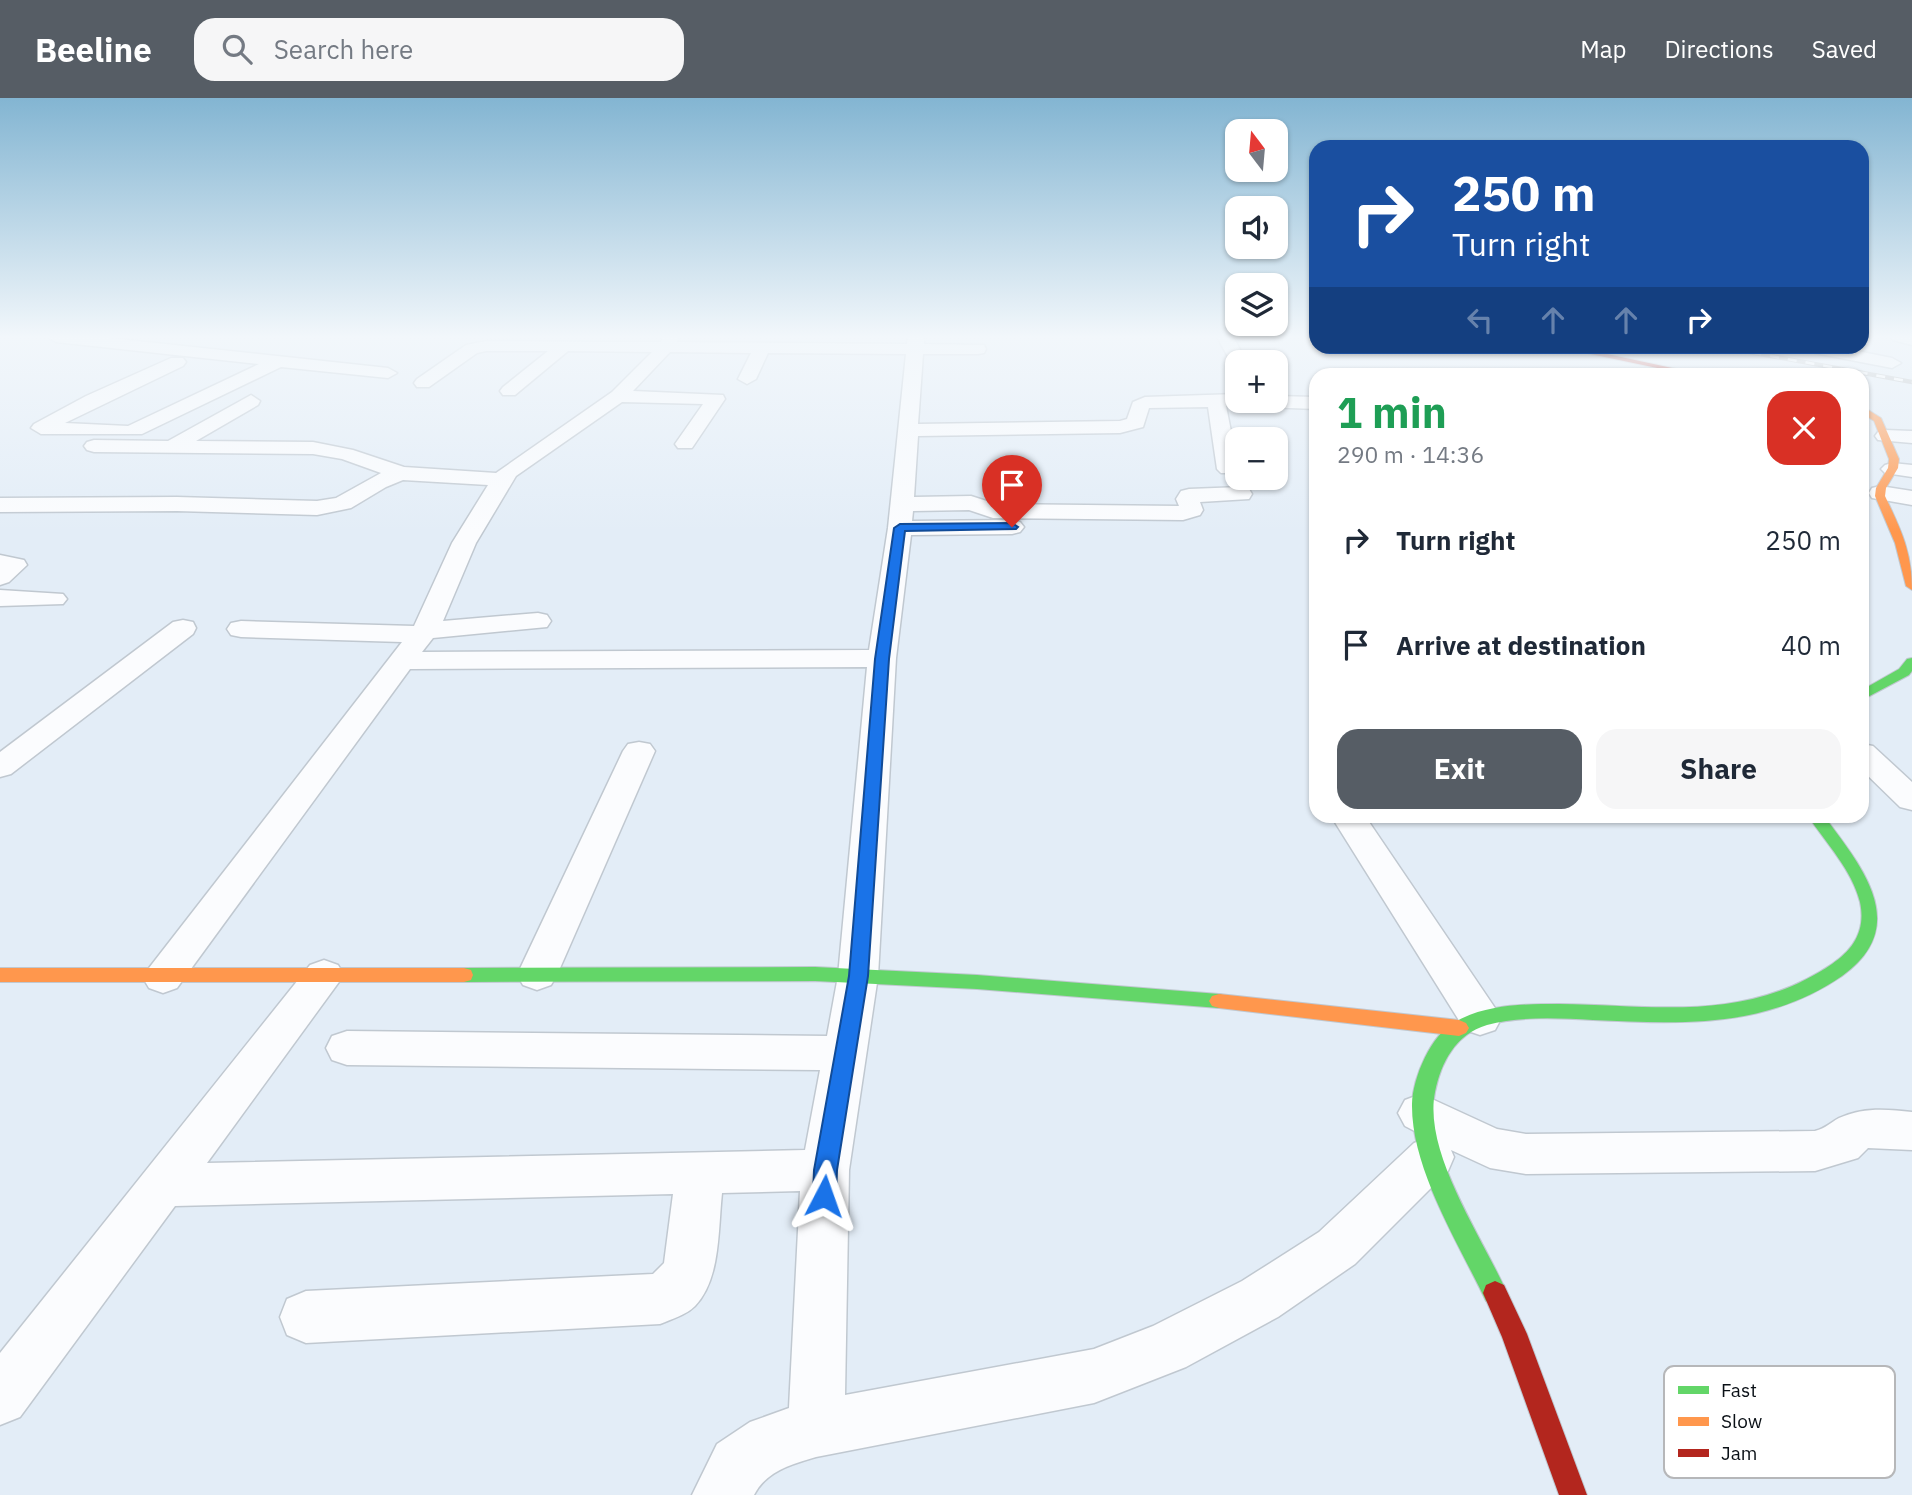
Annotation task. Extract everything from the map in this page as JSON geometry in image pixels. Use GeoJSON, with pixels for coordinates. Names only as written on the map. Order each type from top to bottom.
{"type":"FeatureCollection","features":[{"type":"Feature","properties":{"kind":"street"},"geometry":{"type":"LineString","coordinates":[[92,402],[41,428],[198,431]]}},
{"type":"Feature","properties":{"kind":"street"},"geometry":{"type":"LineString","coordinates":[[135,430],[192,402]]}},
{"type":"Feature","properties":{"kind":"street"},"geometry":{"type":"LineString","coordinates":[[171,447],[249,402]]}},
{"type":"Feature","properties":{"kind":"street"},"geometry":{"type":"LineString","coordinates":[[163,978],[423,632],[435,613],[464,543],[502,480],[509,472],[609,402]]}},
{"type":"Feature","properties":{"kind":"street"},"geometry":{"type":"LineString","coordinates":[[685,444],[714,402]]}},
{"type":"Feature","properties":{"kind":"street"},"geometry":{"type":"LineString","coordinates":[[816,1429],[825,1170],[858,976],[882,659],[901,516],[910,402]]}},
{"type":"Feature","properties":{"kind":"street"},"geometry":{"type":"LineString","coordinates":[[908,430],[1120,427],[1136,423],[1140,406],[1145,403],[1164,402]]}},
{"type":"Feature","properties":{"kind":"street"},"geometry":{"type":"LineString","coordinates":[[1216,402],[1225,452]]}},
{"type":"Feature","properties":{"kind":"street"},"geometry":{"type":"LineString","coordinates":[[1869,413],[1875,416],[1893,459],[1902,470],[1880,493]]}},
{"type":"Feature","properties":{"kind":"street"},"geometry":{"type":"LineString","coordinates":[[1885,436],[1912,437]]}},
{"type":"Feature","properties":{"kind":"street"},"geometry":{"type":"LineString","coordinates":[[94,446],[313,448],[346,454],[401,473],[502,480]]}},
{"type":"Feature","properties":{"kind":"street"},"geometry":{"type":"LineString","coordinates":[[0,505],[177,503],[317,508],[344,503],[378,482],[401,473]]}},
{"type":"Feature","properties":{"kind":"street"},"geometry":{"type":"LineString","coordinates":[[1880,493],[1912,498]]}},
{"type":"Feature","properties":{"kind":"street"},"geometry":{"type":"LineString","coordinates":[[1880,493],[1908,551],[1912,586]]}},
{"type":"Feature","properties":{"kind":"street"},"geometry":{"type":"LineString","coordinates":[[901,516],[971,503],[993,511],[1183,513],[1192,510],[1187,499],[1189,496],[1241,494]]}},
{"type":"Feature","properties":{"kind":"street"},"geometry":{"type":"LineString","coordinates":[[901,516],[1012,527]]}},
{"type":"Feature","properties":{"kind":"street"},"geometry":{"type":"LineString","coordinates":[[0,562],[15,565],[0,577]]}},
{"type":"Feature","properties":{"kind":"street"},"geometry":{"type":"LineString","coordinates":[[0,598],[54,599]]}},
{"type":"Feature","properties":{"kind":"street"},"geometry":{"type":"LineString","coordinates":[[241,629],[423,632],[538,621]]}},
{"type":"Feature","properties":{"kind":"street"},"geometry":{"type":"LineString","coordinates":[[0,767],[183,628]]}},
{"type":"Feature","properties":{"kind":"street"},"geometry":{"type":"LineString","coordinates":[[402,661],[882,659]]}},
{"type":"Feature","properties":{"kind":"street"},"geometry":{"type":"LineString","coordinates":[[1869,690],[1911,665]]}},
{"type":"Feature","properties":{"kind":"street"},"geometry":{"type":"LineString","coordinates":[[537,975],[639,751]]}},
{"type":"Feature","properties":{"kind":"street"},"geometry":{"type":"LineString","coordinates":[[1869,760],[1912,800]]}},
{"type":"Feature","properties":{"kind":"street"},"geometry":{"type":"LineString","coordinates":[[1352,823],[1470,1024]]}},
{"type":"Feature","properties":{"kind":"street"},"geometry":{"type":"LineString","coordinates":[[0,975],[163,978],[324,975],[858,976],[1269,1004],[1470,1024],[1524,1011],[1676,1018],[1718,1015],[1751,1007],[1833,975],[1862,954],[1874,930],[1872,905],[1821,823]]}},
{"type":"Feature","properties":{"kind":"street"},"geometry":{"type":"LineString","coordinates":[[0,1396],[324,975]]}},
{"type":"Feature","properties":{"kind":"street"},"geometry":{"type":"LineString","coordinates":[[1470,1024],[1437,1060],[1424,1087],[1426,1135],[1514,1334],[1573,1495]]}},
{"type":"Feature","properties":{"kind":"street"},"geometry":{"type":"LineString","coordinates":[[347,1048],[845,1053]]}},
{"type":"Feature","properties":{"kind":"street"},"geometry":{"type":"LineString","coordinates":[[1426,1135],[1526,1154],[1815,1151],[1842,1144],[1848,1133],[1859,1129],[1912,1131]]}},
{"type":"Feature","properties":{"kind":"street"},"geometry":{"type":"LineString","coordinates":[[722,1495],[738,1465],[769,1441],[816,1429],[1094,1376],[1167,1348],[1260,1299],[1336,1248],[1426,1135]]}},
{"type":"Feature","properties":{"kind":"street"},"geometry":{"type":"LineString","coordinates":[[161,1185],[825,1170]]}},
{"type":"Feature","properties":{"kind":"street"},"geometry":{"type":"LineString","coordinates":[[306,1317],[660,1299],[677,1288],[688,1270],[700,1173]]}},
{"type":"Feature","properties":{"kind":"traffic: fast"},"geometry":{"type":"LineString","coordinates":[[1869,692],[1904,672],[1912,662]]}},
{"type":"Feature","properties":{"kind":"traffic: fast"},"geometry":{"type":"LineString","coordinates":[[1495,1293],[1448,1198],[1428,1146],[1423,1122],[1427,1081],[1447,1041],[1462,1027],[1484,1018],[1511,1013],[1542,1011],[1714,1015],[1763,1004],[1824,979],[1851,961],[1866,942],[1871,922],[1868,901],[1860,880],[1821,823]]}},
{"type":"Feature","properties":{"kind":"traffic: fast"},"geometry":{"type":"LineString","coordinates":[[464,975],[815,974],[977,982],[1219,1001]]}},
{"type":"Feature","properties":{"kind":"traffic: slow"},"geometry":{"type":"LineString","coordinates":[[1869,414],[1878,420],[1894,459],[1893,468],[1881,488],[1880,496],[1901,543],[1912,586]]}},
{"type":"Feature","properties":{"kind":"traffic: slow"},"geometry":{"type":"LineString","coordinates":[[0,975],[464,975]]}},
{"type":"Feature","properties":{"kind":"traffic: slow"},"geometry":{"type":"LineString","coordinates":[[1219,1001],[1459,1028]]}},
{"type":"Feature","properties":{"kind":"traffic: jam"},"geometry":{"type":"LineString","coordinates":[[1495,1293],[1514,1334],[1573,1495]]}},
{"type":"Feature","properties":{"kind":"route"},"geometry":{"type":"LineString","coordinates":[[824,1196],[825,1170],[858,976],[882,659],[900,528],[1012,527]]}}]}
